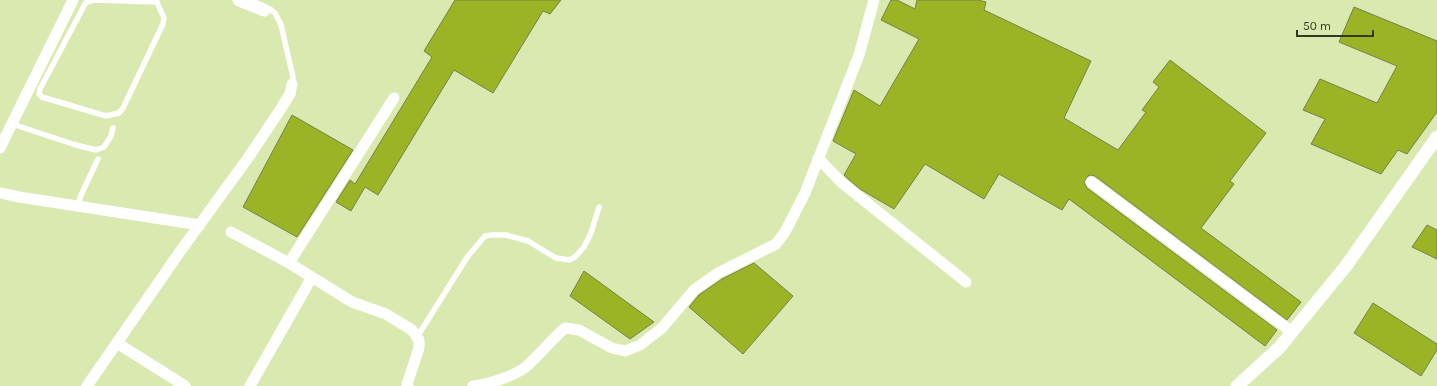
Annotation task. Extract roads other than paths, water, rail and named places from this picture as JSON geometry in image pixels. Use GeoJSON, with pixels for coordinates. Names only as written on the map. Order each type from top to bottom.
{"type":"FeatureCollection","features":[{"type":"Feature","properties":{"kind":"street"},"geometry":{"type":"LineString","coordinates":[[0,148],[73,0]]}},
{"type":"Feature","properties":{"kind":"street"},"geometry":{"type":"LineString","coordinates":[[239,0],[264,10]]}},
{"type":"Feature","properties":{"kind":"street"},"geometry":{"type":"LineString","coordinates":[[473,386],[506,377],[527,366],[565,328],[579,330],[612,348],[625,351],[640,345],[662,328],[694,290],[718,273],[776,244],[788,226],[804,193],[859,55],[874,0]]}},
{"type":"Feature","properties":{"kind":"street"},"geometry":{"type":"LineString","coordinates":[[87,386],[248,158],[290,94],[292,84]]}},
{"type":"Feature","properties":{"kind":"street"},"geometry":{"type":"LineString","coordinates":[[289,262],[394,98]]}},
{"type":"Feature","properties":{"kind":"street"},"geometry":{"type":"LineString","coordinates":[[1237,386],[1280,347],[1346,266],[1437,137]]}},
{"type":"Feature","properties":{"kind":"street"},"geometry":{"type":"LineString","coordinates":[[818,158],[842,183],[966,282]]}},
{"type":"Feature","properties":{"kind":"street"},"geometry":{"type":"LineString","coordinates":[[1091,182],[1292,332]]}},
{"type":"Feature","properties":{"kind":"street"},"geometry":{"type":"LineString","coordinates":[[0,193],[19,198],[200,225]]}},
{"type":"Feature","properties":{"kind":"street"},"geometry":{"type":"LineString","coordinates":[[231,232],[289,262],[352,302],[386,314],[412,330],[419,340],[419,348],[408,386]]}},
{"type":"Feature","properties":{"kind":"street"},"geometry":{"type":"LineString","coordinates":[[250,386],[312,277]]}},
{"type":"Feature","properties":{"kind":"street"},"geometry":{"type":"LineString","coordinates":[[117,343],[185,386]]}},
{"type":"Feature","properties":{"kind":"lane"},"geometry":{"type":"LineString","coordinates":[[95,0],[156,1],[164,18],[163,24],[124,108],[120,113],[106,116],[42,97],[40,94],[40,89],[85,4],[95,0]]}},
{"type":"Feature","properties":{"kind":"lane"},"geometry":{"type":"LineString","coordinates":[[264,10],[270,9],[275,13],[281,25],[294,77],[292,84]]}},
{"type":"Feature","properties":{"kind":"lane"},"geometry":{"type":"LineString","coordinates":[[12,124],[96,150],[104,148],[111,136],[113,128]]}},
{"type":"Feature","properties":{"kind":"lane"},"geometry":{"type":"LineString","coordinates":[[78,207],[81,195],[98,159]]}},
{"type":"Feature","properties":{"kind":"lane"},"geometry":{"type":"LineString","coordinates":[[417,337],[468,256],[485,236],[492,234],[506,235],[528,241],[556,258],[569,260],[575,257],[584,247],[591,233],[599,207]]}}]}
